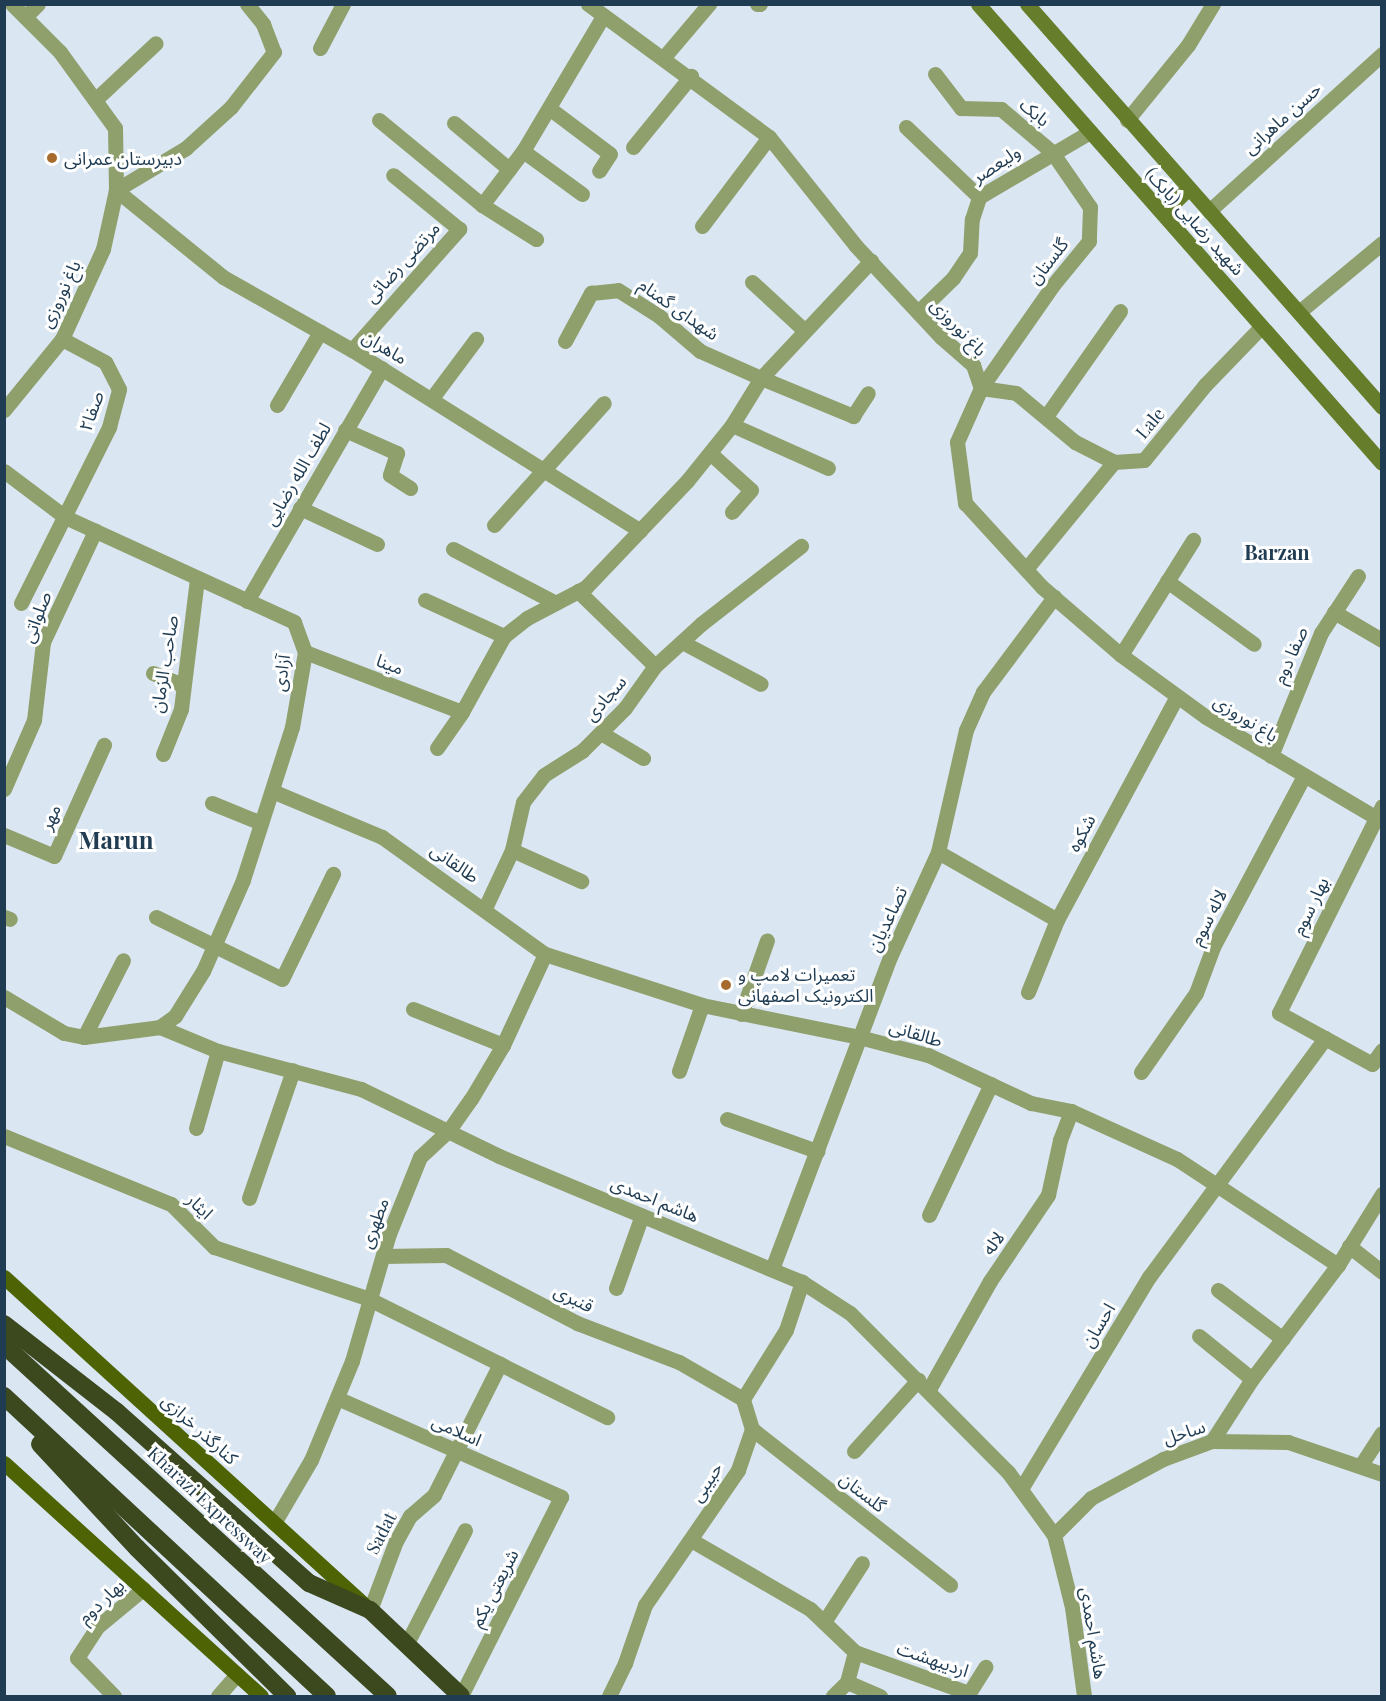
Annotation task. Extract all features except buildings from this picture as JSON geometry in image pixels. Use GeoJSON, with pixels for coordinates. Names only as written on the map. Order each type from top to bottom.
{"type":"FeatureCollection","features":[{"type":"Feature","properties":{"kind":"highway"},"geometry":{"type":"LineString","coordinates":[[4,1324],[117,1412],[309,1583],[370,1610],[461,1696]]}},
{"type":"Feature","properties":{"kind":"highway","name":"Kharazi Expressway"},"geometry":{"type":"LineString","coordinates":[[4,1345],[388,1696]]}},
{"type":"Feature","properties":{"kind":"highway"},"geometry":{"type":"LineString","coordinates":[[4,1396],[327,1696]]}},
{"type":"Feature","properties":{"kind":"highway"},"geometry":{"type":"LineString","coordinates":[[4,1405],[137,1548],[287,1696]]}},
{"type":"Feature","properties":{"kind":"main road","name":"شهید رضایی (بابک)"},"geometry":{"type":"LineString","coordinates":[[978,4],[1090,132],[1164,212],[1382,463]]}},
{"type":"Feature","properties":{"kind":"main road","name":"شهید رضایی (بابک)"},"geometry":{"type":"LineString","coordinates":[[1027,4],[1382,407]]}},
{"type":"Feature","properties":{"kind":"main road"},"geometry":{"type":"LineString","coordinates":[[1164,212],[1188,189]]}},
{"type":"Feature","properties":{"kind":"main road","name":"کنارگذر خرازی"},"geometry":{"type":"LineString","coordinates":[[4,1277],[370,1610]]}},
{"type":"Feature","properties":{"kind":"main road"},"geometry":{"type":"LineString","coordinates":[[4,1463],[261,1696]]}},
{"type":"Feature","properties":{"kind":"street"},"geometry":{"type":"LineString","coordinates":[[12,4],[60,52],[115,128],[116,190]]}},
{"type":"Feature","properties":{"kind":"street"},"geometry":{"type":"LineString","coordinates":[[25,17],[38,4]]}},
{"type":"Feature","properties":{"kind":"street"},"geometry":{"type":"LineString","coordinates":[[116,190],[186,148],[231,106],[274,52],[263,24],[247,4]]}},
{"type":"Feature","properties":{"kind":"street"},"geometry":{"type":"LineString","coordinates":[[320,48],[343,4]]}},
{"type":"Feature","properties":{"kind":"street","name":"باغ نوروزی"},"geometry":{"type":"LineString","coordinates":[[588,4],[691,76],[769,137],[870,261],[973,365],[981,388],[957,442],[965,503],[1026,569],[1054,597],[1122,655],[1177,696],[1304,776],[1379,815]]}},
{"type":"Feature","properties":{"kind":"street"},"geometry":{"type":"LineString","coordinates":[[664,57],[709,4]]}},
{"type":"Feature","properties":{"kind":"street"},"geometry":{"type":"LineString","coordinates":[[1127,120],[1188,45],[1213,4]]}},
{"type":"Feature","properties":{"kind":"street"},"geometry":{"type":"LineString","coordinates":[[482,205],[523,151],[603,16]]}},
{"type":"Feature","properties":{"kind":"street"},"geometry":{"type":"LineString","coordinates":[[94,100],[156,43]]}},
{"type":"Feature","properties":{"kind":"street","name":"حسن ماهرانی"},"geometry":{"type":"LineString","coordinates":[[1209,211],[1379,61]]}},
{"type":"Feature","properties":{"kind":"street","name":"بابک"},"geometry":{"type":"LineString","coordinates":[[935,74],[961,108],[1001,109],[1052,152]]}},
{"type":"Feature","properties":{"kind":"street"},"geometry":{"type":"LineString","coordinates":[[633,147],[691,76]]}},
{"type":"Feature","properties":{"kind":"street"},"geometry":{"type":"LineString","coordinates":[[549,108],[610,154],[599,171]]}},
{"type":"Feature","properties":{"kind":"street"},"geometry":{"type":"LineString","coordinates":[[379,120],[482,205],[536,239]]}},
{"type":"Feature","properties":{"kind":"street"},"geometry":{"type":"LineString","coordinates":[[454,123],[509,169]]}},
{"type":"Feature","properties":{"kind":"street"},"geometry":{"type":"LineString","coordinates":[[906,127],[979,197]]}},
{"type":"Feature","properties":{"kind":"street","name":"ولیعصر"},"geometry":{"type":"LineString","coordinates":[[918,312],[953,278],[970,253],[972,219],[979,197],[1052,152],[1090,132]]}},
{"type":"Feature","properties":{"kind":"street"},"geometry":{"type":"LineString","coordinates":[[702,226],[769,137]]}},
{"type":"Feature","properties":{"kind":"street"},"geometry":{"type":"LineString","coordinates":[[523,151],[582,194]]}},
{"type":"Feature","properties":{"kind":"street","name":"گلستان"},"geometry":{"type":"LineString","coordinates":[[981,388],[1053,285],[1089,241],[1090,207],[1052,152]]}},
{"type":"Feature","properties":{"kind":"street","name":"مرتضی رضائی"},"geometry":{"type":"LineString","coordinates":[[352,350],[459,229],[393,175]]}},
{"type":"Feature","properties":{"kind":"street","name":"باغ نوروزی"},"geometry":{"type":"LineString","coordinates":[[4,410],[62,339],[103,249],[116,190]]}},
{"type":"Feature","properties":{"kind":"street","name":"ماهران"},"geometry":{"type":"LineString","coordinates":[[116,190],[223,277],[432,398],[640,531]]}},
{"type":"Feature","properties":{"kind":"street"},"geometry":{"type":"LineString","coordinates":[[1299,312],[1382,243]]}},
{"type":"Feature","properties":{"kind":"street"},"geometry":{"type":"LineString","coordinates":[[437,748],[462,712],[504,636],[578,591],[640,531],[710,453],[732,425],[761,378],[870,261]]}},
{"type":"Feature","properties":{"kind":"street"},"geometry":{"type":"LineString","coordinates":[[752,282],[804,330]]}},
{"type":"Feature","properties":{"kind":"street","name":"شهدای گمنام"},"geometry":{"type":"LineString","coordinates":[[565,341],[591,293],[618,290],[659,316],[700,351],[761,378]]}},
{"type":"Feature","properties":{"kind":"street"},"geometry":{"type":"LineString","coordinates":[[1047,415],[1120,311]]}},
{"type":"Feature","properties":{"kind":"street","name":"Lale"},"geometry":{"type":"LineString","coordinates":[[1114,462],[1144,460],[1205,385],[1262,327]]}},
{"type":"Feature","properties":{"kind":"street"},"geometry":{"type":"LineString","coordinates":[[277,405],[320,332]]}},
{"type":"Feature","properties":{"kind":"street","name":"صفا۲"},"geometry":{"type":"LineString","coordinates":[[21,603],[109,427],[119,389],[105,363],[62,339]]}},
{"type":"Feature","properties":{"kind":"street"},"geometry":{"type":"LineString","coordinates":[[432,398],[476,339]]}},
{"type":"Feature","properties":{"kind":"street","name":"لطف الله رضایی"},"geometry":{"type":"LineString","coordinates":[[247,601],[381,368]]}},
{"type":"Feature","properties":{"kind":"street"},"geometry":{"type":"LineString","coordinates":[[761,378],[854,416],[868,393]]}},
{"type":"Feature","properties":{"kind":"street"},"geometry":{"type":"LineString","coordinates":[[981,388],[1016,393],[1047,415],[1075,442],[1114,462],[1026,569]]}},
{"type":"Feature","properties":{"kind":"street"},"geometry":{"type":"LineString","coordinates":[[494,525],[518,495],[547,471],[604,403]]}},
{"type":"Feature","properties":{"kind":"street"},"geometry":{"type":"LineString","coordinates":[[732,425],[828,468]]}},
{"type":"Feature","properties":{"kind":"street"},"geometry":{"type":"LineString","coordinates":[[345,430],[397,453],[390,475],[410,488]]}},
{"type":"Feature","properties":{"kind":"street"},"geometry":{"type":"LineString","coordinates":[[710,453],[751,490],[732,512]]}},
{"type":"Feature","properties":{"kind":"street","name":"آزادی"},"geometry":{"type":"LineString","coordinates":[[4,471],[65,517],[294,622],[305,652],[292,727],[243,880],[214,945],[175,1016],[160,1027]]}},
{"type":"Feature","properties":{"kind":"street"},"geometry":{"type":"LineString","coordinates":[[300,507],[377,544]]}},
{"type":"Feature","properties":{"kind":"street","name":"صلواتی"},"geometry":{"type":"LineString","coordinates":[[4,789],[34,720],[43,642],[95,531]]}},
{"type":"Feature","properties":{"kind":"street"},"geometry":{"type":"LineString","coordinates":[[1122,655],[1192,540]]}},
{"type":"Feature","properties":{"kind":"street","name":"سجادی"},"geometry":{"type":"LineString","coordinates":[[485,908],[512,850],[523,802],[544,775],[582,751],[601,733],[626,708],[655,666],[801,546]]}},
{"type":"Feature","properties":{"kind":"street"},"geometry":{"type":"LineString","coordinates":[[453,549],[556,603]]}},
{"type":"Feature","properties":{"kind":"street","name":"صفا دوم"},"geometry":{"type":"LineString","coordinates":[[1271,756],[1321,633],[1358,576]]}},
{"type":"Feature","properties":{"kind":"street","name":"صاحب الزمان"},"geometry":{"type":"LineString","coordinates":[[162,754],[181,709],[197,579]]}},
{"type":"Feature","properties":{"kind":"street"},"geometry":{"type":"LineString","coordinates":[[1167,581],[1254,644]]}},
{"type":"Feature","properties":{"kind":"street"},"geometry":{"type":"LineString","coordinates":[[578,591],[655,666]]}},
{"type":"Feature","properties":{"kind":"street","name":"تصاعدیان"},"geometry":{"type":"LineString","coordinates":[[772,1269],[860,1036],[938,852],[966,730],[983,692],[1054,597]]}},
{"type":"Feature","properties":{"kind":"street"},"geometry":{"type":"LineString","coordinates":[[425,600],[504,636]]}},
{"type":"Feature","properties":{"kind":"street"},"geometry":{"type":"LineString","coordinates":[[1334,612],[1382,640]]}},
{"type":"Feature","properties":{"kind":"street"},"geometry":{"type":"LineString","coordinates":[[682,642],[761,684]]}},
{"type":"Feature","properties":{"kind":"street","name":"مینا"},"geometry":{"type":"LineString","coordinates":[[305,652],[462,712]]}},
{"type":"Feature","properties":{"kind":"street"},"geometry":{"type":"LineString","coordinates":[[153,673],[183,685]]}},
{"type":"Feature","properties":{"kind":"street","name":"شکوه"},"geometry":{"type":"LineString","coordinates":[[1028,992],[1057,920],[1177,696]]}},
{"type":"Feature","properties":{"kind":"street"},"geometry":{"type":"LineString","coordinates":[[601,733],[643,758]]}},
{"type":"Feature","properties":{"kind":"street","name":"مهر"},"geometry":{"type":"LineString","coordinates":[[4,835],[54,856],[104,745]]}},
{"type":"Feature","properties":{"kind":"street","name":"لاله سوم"},"geometry":{"type":"LineString","coordinates":[[1141,1072],[1196,993],[1213,947],[1304,776]]}},
{"type":"Feature","properties":{"kind":"street","name":"طالقانی"},"geometry":{"type":"LineString","coordinates":[[272,791],[382,837],[485,908],[545,954],[702,1005],[860,1036],[928,1055],[1031,1103],[1071,1111],[1177,1160],[1338,1265]]}},
{"type":"Feature","properties":{"kind":"street"},"geometry":{"type":"LineString","coordinates":[[213,803],[261,823]]}},
{"type":"Feature","properties":{"kind":"street","name":"بهار سوم"},"geometry":{"type":"LineString","coordinates":[[1325,1038],[1279,1013],[1379,815]]}},
{"type":"Feature","properties":{"kind":"street"},"geometry":{"type":"LineString","coordinates":[[512,850],[581,881]]}},
{"type":"Feature","properties":{"kind":"street"},"geometry":{"type":"LineString","coordinates":[[938,852],[1057,920]]}},
{"type":"Feature","properties":{"kind":"street"},"geometry":{"type":"LineString","coordinates":[[156,917],[282,979],[333,873]]}},
{"type":"Feature","properties":{"kind":"street"},"geometry":{"type":"LineString","coordinates":[[741,1014],[767,940]]}},
{"type":"Feature","properties":{"kind":"street","name":"مطهری"},"geometry":{"type":"LineString","coordinates":[[274,1523],[310,1460],[337,1398],[382,1256],[420,1157],[449,1130],[503,1045],[545,954]]}},
{"type":"Feature","properties":{"kind":"street"},"geometry":{"type":"LineString","coordinates":[[84,1037],[123,960]]}},
{"type":"Feature","properties":{"kind":"street","name":"هاشم احمدی"},"geometry":{"type":"LineString","coordinates":[[4,997],[64,1033],[84,1037],[160,1027],[218,1051],[361,1089],[499,1156],[802,1282],[850,1313],[1021,1489],[1054,1535],[1072,1607],[1084,1696]]}},
{"type":"Feature","properties":{"kind":"street"},"geometry":{"type":"LineString","coordinates":[[679,1071],[702,1005]]}},
{"type":"Feature","properties":{"kind":"street"},"geometry":{"type":"LineString","coordinates":[[413,1009],[503,1045]]}},
{"type":"Feature","properties":{"kind":"street"},"geometry":{"type":"LineString","coordinates":[[1325,1038],[1372,1064],[1382,1050]]}},
{"type":"Feature","properties":{"kind":"street","name":"احسان"},"geometry":{"type":"LineString","coordinates":[[1021,1489],[1149,1277],[1325,1038]]}},
{"type":"Feature","properties":{"kind":"street"},"geometry":{"type":"LineString","coordinates":[[196,1128],[218,1051]]}},
{"type":"Feature","properties":{"kind":"street"},"geometry":{"type":"LineString","coordinates":[[249,1197],[293,1070]]}},
{"type":"Feature","properties":{"kind":"street"},"geometry":{"type":"LineString","coordinates":[[929,1215],[991,1084]]}},
{"type":"Feature","properties":{"kind":"street","name":"لاله"},"geometry":{"type":"LineString","coordinates":[[854,1451],[923,1386],[1048,1195],[1060,1140],[1071,1111]]}},
{"type":"Feature","properties":{"kind":"street"},"geometry":{"type":"LineString","coordinates":[[727,1119],[817,1150]]}},
{"type":"Feature","properties":{"kind":"street","name":"ایثار"},"geometry":{"type":"LineString","coordinates":[[4,1137],[171,1204],[214,1247],[369,1299],[607,1417]]}},
{"type":"Feature","properties":{"kind":"street"},"geometry":{"type":"LineString","coordinates":[[1212,1441],[1252,1379],[1338,1265],[1382,1194]]}},
{"type":"Feature","properties":{"kind":"street"},"geometry":{"type":"LineString","coordinates":[[616,1288],[642,1215]]}},
{"type":"Feature","properties":{"kind":"street"},"geometry":{"type":"LineString","coordinates":[[1349,1246],[1382,1272]]}},
{"type":"Feature","properties":{"kind":"street","name":"قنبری"},"geometry":{"type":"LineString","coordinates":[[382,1256],[446,1255],[577,1323],[679,1362],[743,1399]]}},
{"type":"Feature","properties":{"kind":"street"},"geometry":{"type":"LineString","coordinates":[[753,1429],[743,1399],[786,1330],[802,1282]]}},
{"type":"Feature","properties":{"kind":"street"},"geometry":{"type":"LineString","coordinates":[[1218,1290],[1283,1339]]}},
{"type":"Feature","properties":{"kind":"street"},"geometry":{"type":"LineString","coordinates":[[1199,1336],[1252,1379]]}},
{"type":"Feature","properties":{"kind":"street","name":"Sadat"},"geometry":{"type":"LineString","coordinates":[[370,1610],[396,1541],[410,1516],[434,1495],[500,1364]]}},
{"type":"Feature","properties":{"kind":"street","name":"اسلامی"},"geometry":{"type":"LineString","coordinates":[[337,1398],[561,1497]]}},
{"type":"Feature","properties":{"kind":"street","name":"گلستان"},"geometry":{"type":"LineString","coordinates":[[753,1429],[950,1585]]}},
{"type":"Feature","properties":{"kind":"street","name":"حبیبی"},"geometry":{"type":"LineString","coordinates":[[609,1696],[625,1663],[645,1605],[738,1470],[753,1429]]}},
{"type":"Feature","properties":{"kind":"street"},"geometry":{"type":"LineString","coordinates":[[1361,1466],[1382,1433]]}},
{"type":"Feature","properties":{"kind":"street","name":"ساحل"},"geometry":{"type":"LineString","coordinates":[[1054,1535],[1092,1498],[1163,1459],[1212,1441],[1288,1442],[1382,1474]]}},
{"type":"Feature","properties":{"kind":"street","name":"شریعتی یکم"},"geometry":{"type":"LineString","coordinates":[[461,1696],[561,1497]]}},
{"type":"Feature","properties":{"kind":"street"},"geometry":{"type":"LineString","coordinates":[[406,1645],[465,1530]]}},
{"type":"Feature","properties":{"kind":"street"},"geometry":{"type":"LineString","coordinates":[[691,1540],[810,1609],[855,1652],[847,1682],[833,1696]]}},
{"type":"Feature","properties":{"kind":"street"},"geometry":{"type":"LineString","coordinates":[[824,1622],[862,1563]]}},
{"type":"Feature","properties":{"kind":"street","name":"بهار دوم"},"geometry":{"type":"LineString","coordinates":[[114,1696],[77,1658],[97,1627],[143,1589]]}},
{"type":"Feature","properties":{"kind":"street","name":"اردیبهشت"},"geometry":{"type":"LineString","coordinates":[[855,1652],[969,1693],[985,1667]]}},
{"type":"Feature","properties":{"kind":"street"},"geometry":{"type":"LineString","coordinates":[[218,1696],[237,1674]]}},
{"type":"Feature","properties":{"kind":"street"},"geometry":{"type":"LineString","coordinates":[[847,1682],[880,1696]]}},
{"type":"Feature","properties":{"kind":"place","name":"دبیرستان عمرانی"},"geometry":{"type":"Point","coordinates":[52,158]}},
{"type":"Feature","properties":{"kind":"place","name":"تعمیرات لامپ و الکترونیک اصفهانی"},"geometry":{"type":"Point","coordinates":[726,985]}},
{"type":"Feature","properties":{"kind":"district","name":"Barzan"},"geometry":{"type":"Point","coordinates":[1277,551]}},
{"type":"Feature","properties":{"kind":"district","name":"Marun"},"geometry":{"type":"Point","coordinates":[116,840]}}]}
